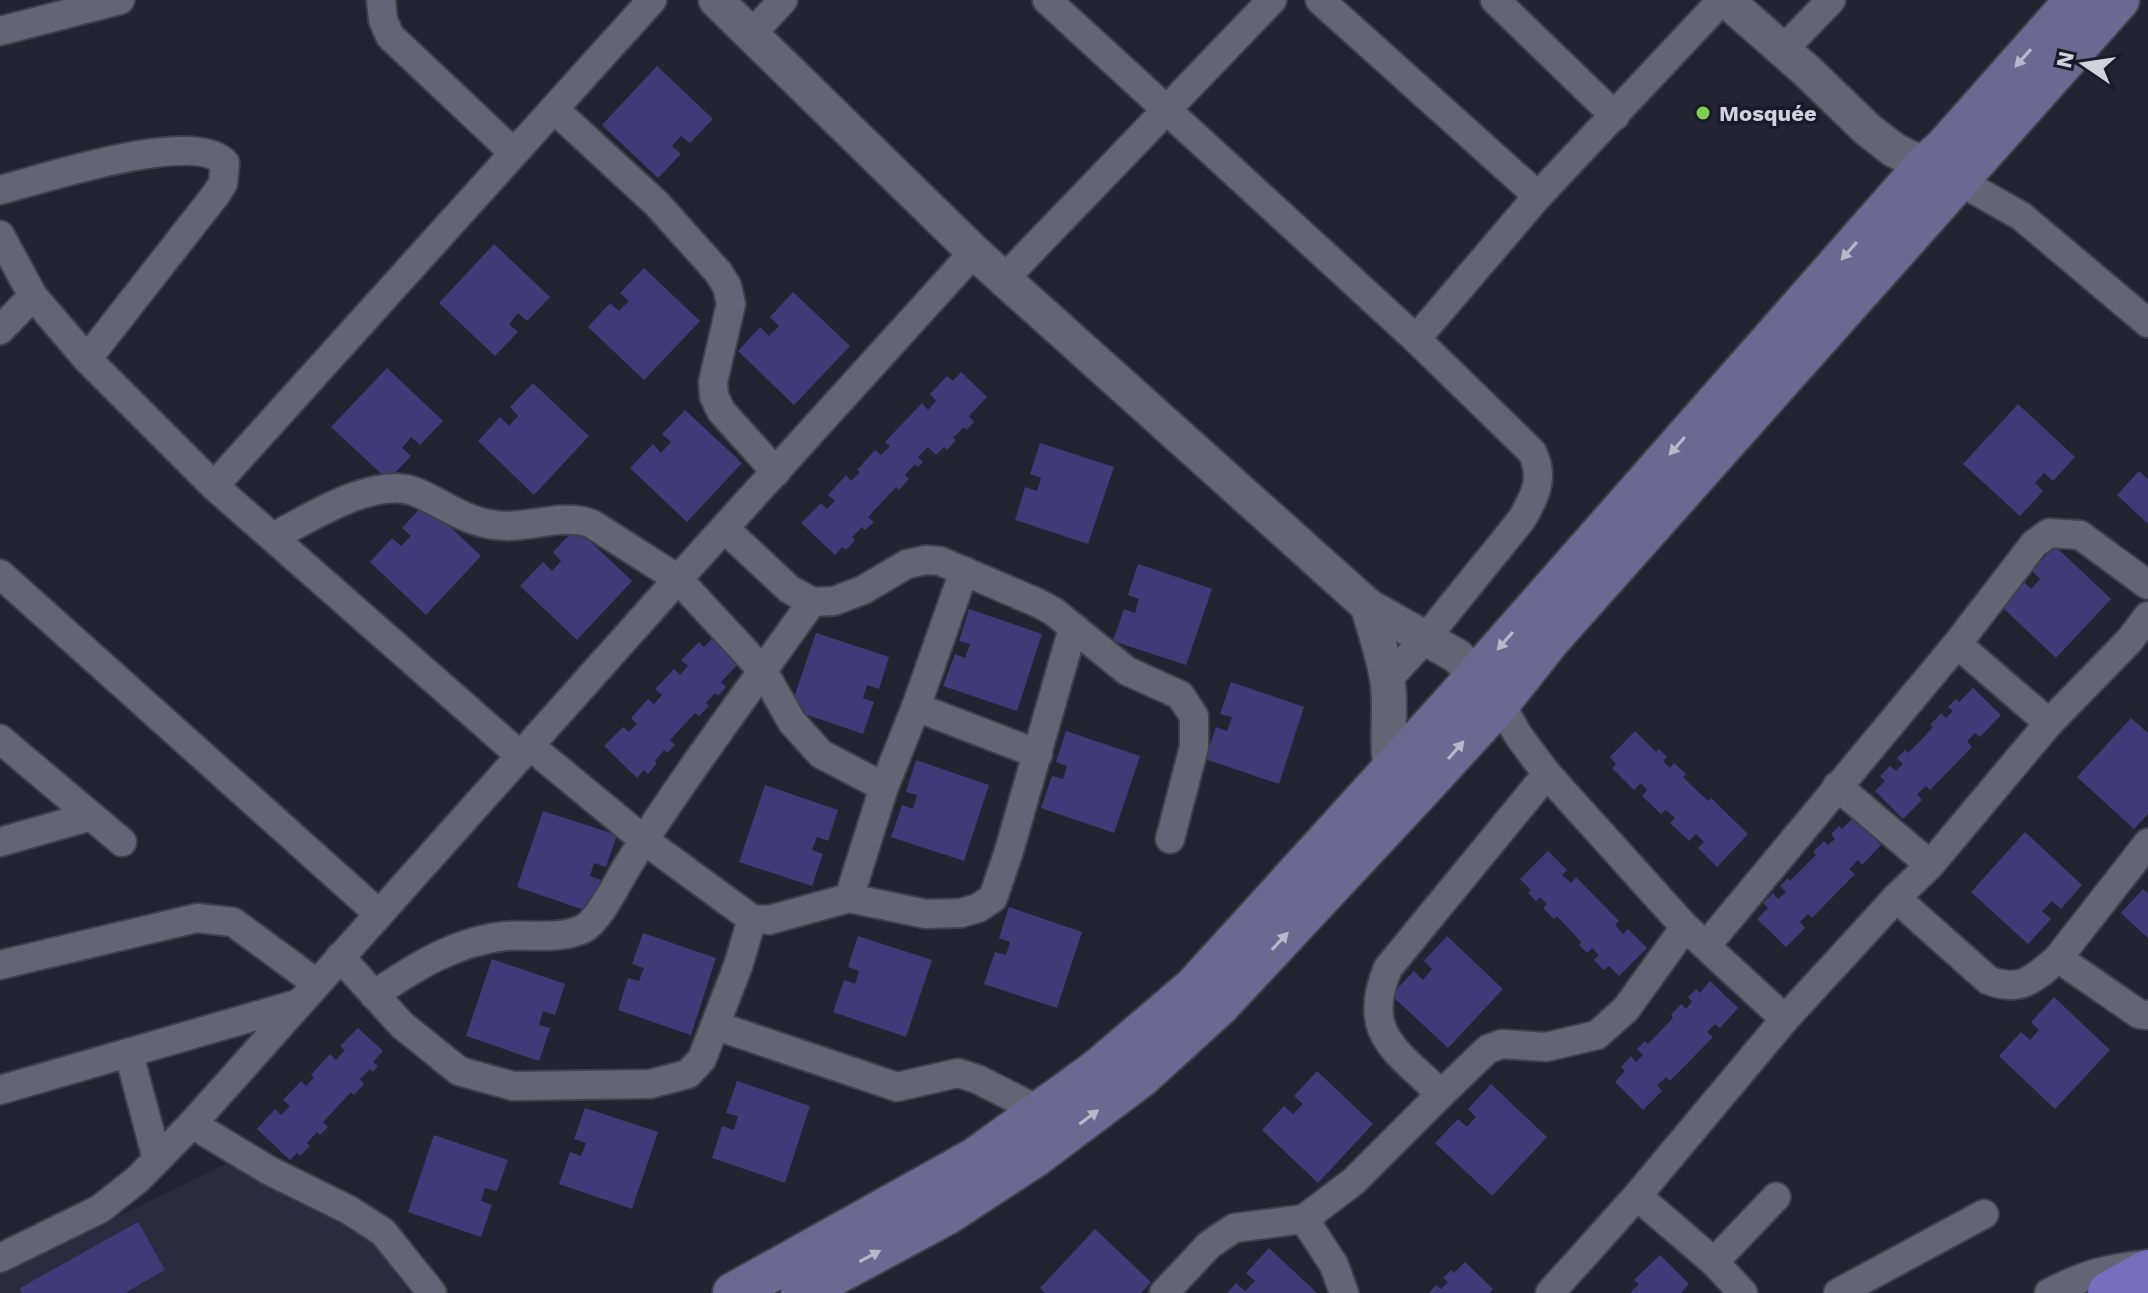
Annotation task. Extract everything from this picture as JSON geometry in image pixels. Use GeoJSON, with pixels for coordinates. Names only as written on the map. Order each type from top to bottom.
{"type":"FeatureCollection","features":[{"type":"Feature","properties":{"kind":"highway"},"geometry":{"type":"LineString","coordinates":[[2110,1293],[2148,1272]]}},
{"type":"Feature","properties":{"kind":"main road"},"geometry":{"type":"LineString","coordinates":[[1942,173],[1945,147],[2075,0]]}},
{"type":"Feature","properties":{"kind":"main road"},"geometry":{"type":"LineString","coordinates":[[801,1293],[946,1215],[1036,1156],[1141,1077],[1219,1006],[1400,788],[1488,688],[1549,641],[1942,173],[2119,0]]}},
{"type":"Feature","properties":{"kind":"main road"},"geometry":{"type":"LineString","coordinates":[[733,1293],[975,1158],[1098,1069],[1194,987],[1400,788]]}},
{"type":"Feature","properties":{"kind":"street"},"geometry":{"type":"LineString","coordinates":[[0,31],[120,0]]}},
{"type":"Feature","properties":{"kind":"street"},"geometry":{"type":"LineString","coordinates":[[381,0],[383,20],[390,36],[514,153]]}},
{"type":"Feature","properties":{"kind":"street"},"geometry":{"type":"LineString","coordinates":[[214,486],[652,0]]}},
{"type":"Feature","properties":{"kind":"street"},"geometry":{"type":"LineString","coordinates":[[716,0],[974,252],[1368,606],[1457,656],[1488,688],[1547,774],[1685,927],[1785,1019]]}},
{"type":"Feature","properties":{"kind":"street"},"geometry":{"type":"LineString","coordinates":[[751,35],[783,0]]}},
{"type":"Feature","properties":{"kind":"street"},"geometry":{"type":"LineString","coordinates":[[1047,0],[1416,339],[1532,452],[1540,482],[1522,519],[1425,639],[1388,679]]}},
{"type":"Feature","properties":{"kind":"street"},"geometry":{"type":"LineString","coordinates":[[1004,279],[1272,0]]}},
{"type":"Feature","properties":{"kind":"street"},"geometry":{"type":"LineString","coordinates":[[1320,0],[1538,196]]}},
{"type":"Feature","properties":{"kind":"street"},"geometry":{"type":"LineString","coordinates":[[1495,0],[1615,116]]}},
{"type":"Feature","properties":{"kind":"street"},"geometry":{"type":"LineString","coordinates":[[1416,339],[1538,196],[1724,0],[1894,150],[2021,216],[2147,320]]}},
{"type":"Feature","properties":{"kind":"street"},"geometry":{"type":"LineString","coordinates":[[1783,50],[1831,0]]}},
{"type":"Feature","properties":{"kind":"street"},"geometry":{"type":"LineString","coordinates":[[554,109],[657,204],[727,286],[731,304],[713,382],[714,396],[721,411],[776,472]]}},
{"type":"Feature","properties":{"kind":"street"},"geometry":{"type":"LineString","coordinates":[[0,190],[150,152],[206,152],[218,156],[225,163],[223,183],[217,193],[87,359]]}},
{"type":"Feature","properties":{"kind":"street"},"geometry":{"type":"LineString","coordinates":[[0,235],[33,296],[87,359],[214,486],[525,751],[752,919],[769,920],[849,898],[926,914],[961,913],[978,908],[993,898],[1073,628]]}},
{"type":"Feature","properties":{"kind":"street"},"geometry":{"type":"LineString","coordinates":[[0,1258],[100,1209],[138,1179],[192,1124],[974,252]]}},
{"type":"Feature","properties":{"kind":"street"},"geometry":{"type":"LineString","coordinates":[[0,330],[33,296]]}},
{"type":"Feature","properties":{"kind":"street"},"geometry":{"type":"LineString","coordinates":[[273,537],[369,492],[412,490],[475,521],[498,526],[578,519],[592,524],[678,579],[763,671],[792,722],[821,754],[884,787]]}},
{"type":"Feature","properties":{"kind":"street"},"geometry":{"type":"LineString","coordinates":[[725,529],[789,589],[812,602],[834,601],[863,590],[907,564],[940,561],[1053,611],[1127,671],[1180,695],[1194,716],[1194,747],[1170,839]]}},
{"type":"Feature","properties":{"kind":"street"},"geometry":{"type":"LineString","coordinates":[[1706,946],[1957,644],[2034,544],[2049,533],[2080,535],[2148,585]]}},
{"type":"Feature","properties":{"kind":"street"},"geometry":{"type":"LineString","coordinates":[[849,898],[884,787],[964,571]]}},
{"type":"Feature","properties":{"kind":"street"},"geometry":{"type":"LineString","coordinates":[[0,574],[379,914]]}},
{"type":"Feature","properties":{"kind":"street"},"geometry":{"type":"LineString","coordinates":[[374,995],[457,947],[503,936],[550,936],[586,928],[597,916],[644,840],[812,602]]}},
{"type":"Feature","properties":{"kind":"street"},"geometry":{"type":"LineString","coordinates":[[1368,606],[1388,679],[1387,749],[1400,788]]}},
{"type":"Feature","properties":{"kind":"street"},"geometry":{"type":"LineString","coordinates":[[1550,1293],[1637,1196],[1785,1019],[1930,865],[2049,723],[2139,647],[2148,616]]}},
{"type":"Feature","properties":{"kind":"street"},"geometry":{"type":"LineString","coordinates":[[1957,644],[2049,723]]}},
{"type":"Feature","properties":{"kind":"street"},"geometry":{"type":"LineString","coordinates":[[916,707],[1038,754]]}},
{"type":"Feature","properties":{"kind":"street"},"geometry":{"type":"LineString","coordinates":[[0,739],[122,842]]}},
{"type":"Feature","properties":{"kind":"street"},"geometry":{"type":"LineString","coordinates":[[1441,1094],[1383,1034],[1376,1007],[1380,987],[1388,968],[1547,774]]}},
{"type":"Feature","properties":{"kind":"street"},"geometry":{"type":"LineString","coordinates":[[1837,786],[1930,865]]}},
{"type":"Feature","properties":{"kind":"street"},"geometry":{"type":"LineString","coordinates":[[0,842],[91,816]]}},
{"type":"Feature","properties":{"kind":"street"},"geometry":{"type":"LineString","coordinates":[[1896,898],[1988,980],[2004,987],[2018,985],[2035,978],[2058,958],[2148,843]]}},
{"type":"Feature","properties":{"kind":"street"},"geometry":{"type":"LineString","coordinates":[[0,965],[197,918],[211,918],[233,922],[307,993]]}},
{"type":"Feature","properties":{"kind":"street"},"geometry":{"type":"LineString","coordinates":[[340,957],[421,1042],[459,1071],[513,1086],[650,1084],[688,1074],[702,1059],[717,1026],[752,919]]}},
{"type":"Feature","properties":{"kind":"street"},"geometry":{"type":"LineString","coordinates":[[1164,1293],[1209,1245],[1234,1228],[1304,1219],[1354,1181],[1488,1049],[1502,1044],[1546,1047],[1597,1035],[1626,1009],[1685,927]]}},
{"type":"Feature","properties":{"kind":"street"},"geometry":{"type":"LineString","coordinates":[[2058,958],[2139,1014],[2148,1015]]}},
{"type":"Feature","properties":{"kind":"street"},"geometry":{"type":"LineString","coordinates":[[0,1090],[129,1054],[307,993]]}},
{"type":"Feature","properties":{"kind":"street"},"geometry":{"type":"LineString","coordinates":[[717,1026],[897,1087],[958,1073],[977,1079],[1040,1111]]}},
{"type":"Feature","properties":{"kind":"street"},"geometry":{"type":"LineString","coordinates":[[129,1054],[157,1159]]}},
{"type":"Feature","properties":{"kind":"street"},"geometry":{"type":"LineString","coordinates":[[192,1124],[270,1171],[349,1210],[383,1232],[432,1293]]}},
{"type":"Feature","properties":{"kind":"street"},"geometry":{"type":"LineString","coordinates":[[1637,1196],[1714,1262],[1743,1293]]}},
{"type":"Feature","properties":{"kind":"street"},"geometry":{"type":"LineString","coordinates":[[1714,1262],[1776,1197]]}},
{"type":"Feature","properties":{"kind":"street"},"geometry":{"type":"LineString","coordinates":[[1838,1293],[1984,1214]]}},
{"type":"Feature","properties":{"kind":"street"},"geometry":{"type":"LineString","coordinates":[[1304,1219],[1334,1265],[1344,1293]]}},
{"type":"Feature","properties":{"kind":"street"},"geometry":{"type":"LineString","coordinates":[[2049,1293],[2083,1275],[2112,1268],[2148,1265]]}},
{"type":"Feature","properties":{"kind":"shaded area"},"geometry":{"type":"Polygon","coordinates":[[[240,1157],[379,1241],[409,1293],[0,1293],[0,1274],[240,1157]]]}},
{"type":"Feature","properties":{"kind":"building"},"geometry":{"type":"Polygon","coordinates":[[[657,66],[713,119],[690,143],[681,136],[672,146],[681,154],[658,178],[602,125],[657,66]]]}},
{"type":"Feature","properties":{"kind":"building"},"geometry":{"type":"Polygon","coordinates":[[[494,244],[550,297],[527,321],[518,313],[509,324],[518,332],[495,356],[439,303],[494,244]]]}},
{"type":"Feature","properties":{"kind":"building"},"geometry":{"type":"Polygon","coordinates":[[[644,268],[700,321],[644,380],[588,327],[610,303],[619,311],[629,301],[620,293],[644,268]]]}},
{"type":"Feature","properties":{"kind":"building"},"geometry":{"type":"Polygon","coordinates":[[[793,292],[850,346],[794,405],[738,351],[760,327],[769,336],[779,326],[770,317],[793,292]]]}},
{"type":"Feature","properties":{"kind":"building"},"geometry":{"type":"Polygon","coordinates":[[[387,368],[443,421],[420,445],[411,437],[402,448],[411,456],[388,480],[331,427],[387,368]]]}},
{"type":"Feature","properties":{"kind":"building"},"geometry":{"type":"Polygon","coordinates":[[[961,372],[987,397],[969,416],[974,422],[953,438],[956,440],[947,450],[944,447],[936,455],[928,447],[918,457],[923,462],[918,467],[915,464],[905,475],[909,479],[899,490],[896,487],[868,517],[874,522],[865,530],[862,527],[852,537],[855,540],[846,550],[842,547],[835,555],[801,523],[821,503],[827,509],[835,501],[828,495],[846,475],[851,481],[875,450],[881,455],[890,446],[885,442],[922,403],[928,410],[936,401],[930,394],[947,376],[953,381],[961,372]]]}},
{"type":"Feature","properties":{"kind":"building"},"geometry":{"type":"Polygon","coordinates":[[[533,383],[589,436],[534,495],[478,441],[500,417],[509,426],[518,416],[510,407],[533,383]]]}},
{"type":"Feature","properties":{"kind":"building"},"geometry":{"type":"Polygon","coordinates":[[[2018,404],[2075,457],[2053,481],[2044,473],[2035,483],[2043,491],[2020,516],[1963,464],[2018,404]]]}},
{"type":"Feature","properties":{"kind":"building"},"geometry":{"type":"Polygon","coordinates":[[[685,410],[742,463],[687,522],[630,468],[653,444],[661,453],[671,442],[662,434],[685,410]]]}},
{"type":"Feature","properties":{"kind":"building"},"geometry":{"type":"Polygon","coordinates":[[[1040,443],[1114,467],[1088,544],[1015,520],[1025,487],[1037,491],[1041,478],[1030,474],[1040,443]]]}},
{"type":"Feature","properties":{"kind":"building"},"geometry":{"type":"Polygon","coordinates":[[[2139,471],[2148,479],[2148,524],[2117,495],[2139,471]]]}},
{"type":"Feature","properties":{"kind":"building"},"geometry":{"type":"Polygon","coordinates":[[[425,503],[481,556],[426,615],[370,562],[392,538],[401,546],[411,536],[402,528],[425,503]]]}},
{"type":"Feature","properties":{"kind":"building"},"geometry":{"type":"Polygon","coordinates":[[[576,528],[632,581],[577,640],[520,586],[543,562],[552,571],[561,561],[553,552],[576,528]]]}},
{"type":"Feature","properties":{"kind":"building"},"geometry":{"type":"Polygon","coordinates":[[[2055,546],[2111,599],[2056,658],[1999,604],[2022,580],[2031,589],[2040,579],[2032,571],[2055,546]]]}},
{"type":"Feature","properties":{"kind":"building"},"geometry":{"type":"Polygon","coordinates":[[[1138,564],[1212,589],[1186,665],[1113,641],[1124,609],[1135,613],[1139,599],[1128,595],[1138,564]]]}},
{"type":"Feature","properties":{"kind":"building"},"geometry":{"type":"Polygon","coordinates":[[[969,609],[1042,634],[1017,711],[943,686],[955,654],[965,658],[970,644],[959,641],[969,609]]]}},
{"type":"Feature","properties":{"kind":"building"},"geometry":{"type":"Polygon","coordinates":[[[816,633],[889,657],[879,689],[867,685],[863,698],[874,702],[863,734],[790,709],[816,633]]]}},
{"type":"Feature","properties":{"kind":"building"},"geometry":{"type":"Polygon","coordinates":[[[713,638],[739,663],[721,682],[726,687],[718,696],[715,693],[706,703],[709,706],[699,716],[695,713],[670,740],[675,745],[667,753],[664,750],[648,774],[644,770],[637,778],[604,746],[623,727],[629,732],[637,724],[631,718],[648,699],[654,704],[662,695],[655,689],[674,669],[680,675],[688,666],[681,660],[699,642],[704,647],[713,638]]]}},
{"type":"Feature","properties":{"kind":"building"},"geometry":{"type":"Polygon","coordinates":[[[1231,682],[1304,707],[1279,784],[1205,759],[1216,727],[1227,731],[1232,717],[1220,714],[1231,682]]]}},
{"type":"Feature","properties":{"kind":"building"},"geometry":{"type":"Polygon","coordinates":[[[1973,688],[2001,715],[1980,737],[1975,733],[1967,741],[1972,747],[1930,790],[1926,786],[1917,794],[1922,800],[1903,819],[1875,791],[1885,781],[1880,776],[1890,766],[1896,771],[1903,764],[1897,758],[1905,750],[1908,753],[1924,737],[1941,713],[1946,718],[1953,711],[1948,707],[1956,699],[1959,702],[1973,688]]]}},
{"type":"Feature","properties":{"kind":"building"},"geometry":{"type":"Polygon","coordinates":[[[2131,718],[2148,733],[2148,814],[2134,829],[2077,777],[2131,718]]]}},
{"type":"Feature","properties":{"kind":"building"},"geometry":{"type":"Polygon","coordinates":[[[1066,731],[1140,756],[1114,833],[1041,808],[1052,776],[1063,779],[1067,766],[1056,762],[1066,731]]]}},
{"type":"Feature","properties":{"kind":"building"},"geometry":{"type":"Polygon","coordinates":[[[1635,731],[1656,752],[1659,749],[1667,757],[1663,761],[1670,768],[1674,763],[1686,774],[1683,777],[1690,784],[1708,801],[1711,798],[1748,834],[1717,867],[1698,848],[1704,842],[1696,834],[1689,841],[1670,823],[1675,818],[1666,810],[1661,814],[1642,796],[1647,790],[1641,783],[1634,790],[1612,768],[1616,764],[1610,757],[1635,731]]]}},
{"type":"Feature","properties":{"kind":"building"},"geometry":{"type":"Polygon","coordinates":[[[916,760],[989,785],[964,861],[891,837],[902,805],[913,809],[917,795],[906,792],[916,760]]]}},
{"type":"Feature","properties":{"kind":"building"},"geometry":{"type":"Polygon","coordinates":[[[765,785],[838,810],[828,841],[817,837],[812,850],[823,854],[812,886],[739,862],[765,785]]]}},
{"type":"Feature","properties":{"kind":"building"},"geometry":{"type":"Polygon","coordinates":[[[543,811],[617,835],[606,867],[594,863],[590,876],[601,880],[590,912],[517,887],[543,811]]]}},
{"type":"Feature","properties":{"kind":"building"},"geometry":{"type":"Polygon","coordinates":[[[1853,818],[1881,845],[1862,865],[1858,860],[1849,869],[1855,874],[1812,918],[1808,914],[1800,922],[1805,928],[1786,947],[1757,919],[1768,908],[1763,903],[1773,893],[1778,899],[1786,892],[1780,886],[1788,878],[1790,881],[1816,855],[1813,852],[1824,841],[1828,845],[1835,839],[1831,834],[1839,826],[1842,829],[1853,818]]]}},
{"type":"Feature","properties":{"kind":"building"},"geometry":{"type":"Polygon","coordinates":[[[2025,832],[2082,885],[2061,909],[2052,901],[2042,911],[2051,919],[2028,944],[1971,892],[2025,832]]]}},
{"type":"Feature","properties":{"kind":"building"},"geometry":{"type":"Polygon","coordinates":[[[1548,851],[1567,870],[1562,875],[1571,883],[1576,877],[1619,921],[1615,925],[1623,934],[1628,929],[1647,948],[1619,976],[1609,966],[1604,970],[1594,960],[1599,955],[1592,948],[1587,953],[1557,916],[1554,919],[1543,908],[1547,904],[1540,897],[1536,901],[1528,893],[1531,890],[1520,879],[1548,851]]]}},
{"type":"Feature","properties":{"kind":"building"},"geometry":{"type":"Polygon","coordinates":[[[2143,889],[2148,893],[2148,938],[2121,913],[2143,889]]]}},
{"type":"Feature","properties":{"kind":"building"},"geometry":{"type":"Polygon","coordinates":[[[1009,907],[1082,932],[1057,1008],[984,984],[995,952],[1006,955],[1010,942],[999,938],[1009,907]]]}},
{"type":"Feature","properties":{"kind":"building"},"geometry":{"type":"Polygon","coordinates":[[[643,933],[716,958],[691,1035],[618,1010],[628,978],[639,981],[644,968],[632,964],[643,933]]]}},
{"type":"Feature","properties":{"kind":"building"},"geometry":{"type":"Polygon","coordinates":[[[858,936],[932,960],[906,1037],[833,1012],[844,980],[855,984],[859,971],[848,967],[858,936]]]}},
{"type":"Feature","properties":{"kind":"building"},"geometry":{"type":"Polygon","coordinates":[[[1447,936],[1503,989],[1448,1048],[1391,995],[1414,971],[1423,980],[1432,969],[1424,961],[1447,936]]]}},
{"type":"Feature","properties":{"kind":"building"},"geometry":{"type":"Polygon","coordinates":[[[492,959],[565,984],[555,1015],[543,1011],[539,1025],[550,1028],[539,1061],[466,1036],[492,959]]]}},
{"type":"Feature","properties":{"kind":"building"},"geometry":{"type":"Polygon","coordinates":[[[1710,981],[1738,1008],[1720,1028],[1715,1024],[1707,1032],[1713,1037],[1670,1081],[1666,1077],[1657,1085],[1662,1091],[1643,1110],[1615,1082],[1625,1071],[1621,1067],[1631,1056],[1636,1062],[1643,1055],[1637,1049],[1645,1041],[1648,1044],[1673,1018],[1671,1015],[1681,1004],[1686,1009],[1692,1002],[1688,997],[1696,989],[1700,993],[1710,981]]]}},
{"type":"Feature","properties":{"kind":"building"},"geometry":{"type":"Polygon","coordinates":[[[2054,997],[2110,1050],[2055,1109],[1999,1056],[2021,1032],[2030,1040],[2039,1030],[2031,1022],[2054,997]]]}},
{"type":"Feature","properties":{"kind":"building"},"geometry":{"type":"Polygon","coordinates":[[[358,1028],[383,1051],[373,1062],[378,1066],[360,1079],[364,1084],[354,1095],[351,1092],[323,1122],[328,1127],[320,1135],[317,1132],[300,1156],[297,1153],[290,1160],[257,1129],[275,1109],[281,1115],[290,1106],[283,1100],[301,1081],[306,1086],[314,1078],[311,1075],[330,1054],[336,1060],[345,1050],[340,1046],[358,1028]]]}},
{"type":"Feature","properties":{"kind":"building"},"geometry":{"type":"Polygon","coordinates":[[[1317,1071],[1373,1124],[1318,1183],[1262,1130],[1284,1106],[1293,1114],[1303,1104],[1294,1096],[1317,1071]]]}},
{"type":"Feature","properties":{"kind":"building"},"geometry":{"type":"Polygon","coordinates":[[[737,1081],[810,1106],[785,1183],[712,1158],[722,1126],[734,1130],[738,1116],[726,1113],[737,1081]]]}},
{"type":"Feature","properties":{"kind":"building"},"geometry":{"type":"Polygon","coordinates":[[[1491,1084],[1547,1137],[1492,1196],[1435,1143],[1458,1119],[1467,1127],[1476,1117],[1468,1109],[1491,1084]]]}},
{"type":"Feature","properties":{"kind":"building"},"geometry":{"type":"Polygon","coordinates":[[[585,1108],[658,1132],[632,1209],[559,1184],[570,1152],[581,1156],[586,1143],[574,1139],[585,1108]]]}},
{"type":"Feature","properties":{"kind":"building"},"geometry":{"type":"Polygon","coordinates":[[[434,1135],[508,1160],[497,1191],[485,1188],[481,1201],[492,1205],[481,1237],[408,1212],[434,1135]]]}},
{"type":"Feature","properties":{"kind":"building"},"geometry":{"type":"Polygon","coordinates":[[[138,1222],[165,1270],[125,1293],[22,1293],[20,1288],[138,1222]]]}},
{"type":"Feature","properties":{"kind":"building"},"geometry":{"type":"Polygon","coordinates":[[[1095,1229],[1151,1282],[1141,1293],[1045,1293],[1040,1288],[1095,1229]]]}},
{"type":"Feature","properties":{"kind":"building"},"geometry":{"type":"Polygon","coordinates":[[[1269,1248],[1317,1293],[1227,1293],[1236,1283],[1245,1291],[1255,1281],[1246,1273],[1269,1248]]]}},
{"type":"Feature","properties":{"kind":"building"},"geometry":{"type":"Polygon","coordinates":[[[1660,1255],[1689,1284],[1681,1293],[1630,1293],[1639,1284],[1634,1280],[1660,1255]]]}},
{"type":"Feature","properties":{"kind":"building"},"geometry":{"type":"Polygon","coordinates":[[[1465,1262],[1493,1289],[1489,1293],[1429,1293],[1436,1285],[1441,1289],[1448,1282],[1443,1278],[1451,1270],[1454,1273],[1465,1262]]]}},
{"type":"Feature","properties":{"kind":"place","name":"Mosquée"},"geometry":{"type":"Point","coordinates":[1703,113]}}]}
